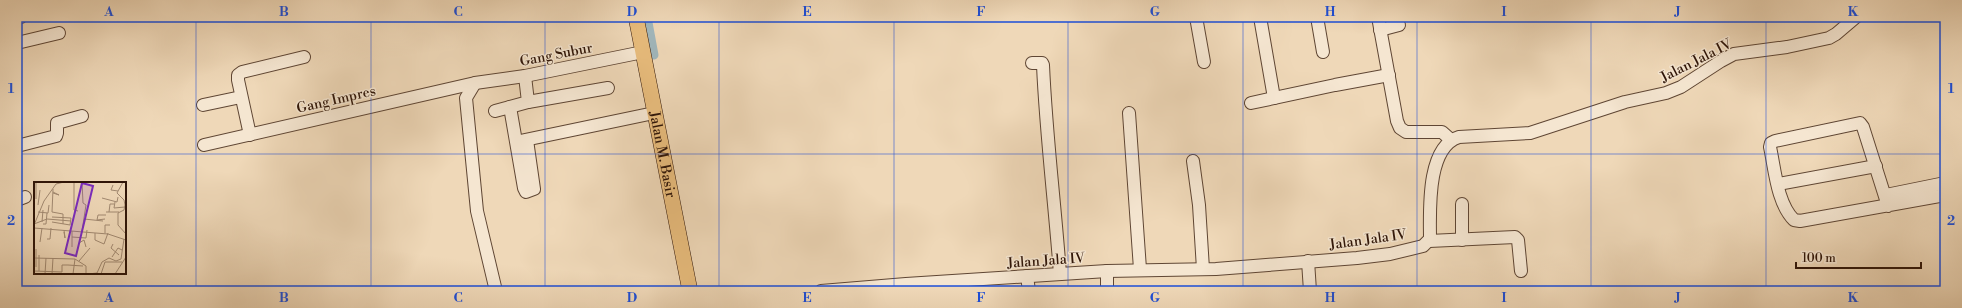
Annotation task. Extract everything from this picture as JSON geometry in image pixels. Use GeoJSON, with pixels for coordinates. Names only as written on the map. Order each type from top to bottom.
{"type":"FeatureCollection","features":[{"type":"Feature","properties":{"kind":"main road","name":"Jalan M. Basir"},"geometry":{"type":"LineString","coordinates":[[636,17],[690,291]]}},
{"type":"Feature","properties":{"kind":"street"},"geometry":{"type":"LineString","coordinates":[[1196,17],[1204,62]]}},
{"type":"Feature","properties":{"kind":"street"},"geometry":{"type":"LineString","coordinates":[[1260,17],[1274,98]]}},
{"type":"Feature","properties":{"kind":"street"},"geometry":{"type":"LineString","coordinates":[[1317,17],[1323,52]]}},
{"type":"Feature","properties":{"kind":"street"},"geometry":{"type":"LineString","coordinates":[[1378,17],[1397,121],[1400,128],[1406,132],[1442,132],[1451,140],[1445,146],[1433,171],[1429,241],[1517,238],[1522,271]]}},
{"type":"Feature","properties":{"kind":"street","name":"Jalan Jala IV"},"geometry":{"type":"LineString","coordinates":[[1451,140],[1459,137],[1530,133],[1625,102],[1666,93],[1681,87],[1734,54],[1787,47],[1829,38],[1856,17]]}},
{"type":"Feature","properties":{"kind":"street"},"geometry":{"type":"LineString","coordinates":[[1380,30],[1399,25]]}},
{"type":"Feature","properties":{"kind":"street"},"geometry":{"type":"LineString","coordinates":[[17,43],[59,33]]}},
{"type":"Feature","properties":{"kind":"street","name":"Gang Subur"},"geometry":{"type":"LineString","coordinates":[[475,83],[525,76],[643,52]]}},
{"type":"Feature","properties":{"kind":"street"},"geometry":{"type":"LineString","coordinates":[[250,135],[238,80],[240,73],[304,57]]}},
{"type":"Feature","properties":{"kind":"street"},"geometry":{"type":"LineString","coordinates":[[1032,63],[1042,63],[1043,65],[1045,110],[1054,192],[1060,274]]}},
{"type":"Feature","properties":{"kind":"street"},"geometry":{"type":"LineString","coordinates":[[1250,103],[1389,75]]}},
{"type":"Feature","properties":{"kind":"street"},"geometry":{"type":"LineString","coordinates":[[525,76],[528,102]]}},
{"type":"Feature","properties":{"kind":"street"},"geometry":{"type":"LineString","coordinates":[[475,83],[466,98],[477,211],[496,291]]}},
{"type":"Feature","properties":{"kind":"street","name":"Gang Impres"},"geometry":{"type":"LineString","coordinates":[[204,145],[475,83]]}},
{"type":"Feature","properties":{"kind":"street"},"geometry":{"type":"LineString","coordinates":[[495,111],[528,102],[608,88]]}},
{"type":"Feature","properties":{"kind":"street"},"geometry":{"type":"LineString","coordinates":[[203,105],[241,97]]}},
{"type":"Feature","properties":{"kind":"street"},"geometry":{"type":"LineString","coordinates":[[510,107],[521,141],[654,113]]}},
{"type":"Feature","properties":{"kind":"street"},"geometry":{"type":"LineString","coordinates":[[1128,113],[1140,270]]}},
{"type":"Feature","properties":{"kind":"street"},"geometry":{"type":"LineString","coordinates":[[17,146],[56,136],[57,123],[82,116]]}},
{"type":"Feature","properties":{"kind":"street"},"geometry":{"type":"LineString","coordinates":[[1887,200],[1863,125],[1856,123],[1772,142],[1770,147],[1778,184],[1786,210],[1794,220],[1800,221],[1887,200],[1945,183]]}},
{"type":"Feature","properties":{"kind":"street"},"geometry":{"type":"LineString","coordinates":[[1193,160],[1199,204],[1203,269]]}},
{"type":"Feature","properties":{"kind":"street"},"geometry":{"type":"LineString","coordinates":[[1778,184],[1876,166]]}},
{"type":"Feature","properties":{"kind":"street"},"geometry":{"type":"LineString","coordinates":[[1887,200],[1945,195]]}},
{"type":"Feature","properties":{"kind":"street"},"geometry":{"type":"LineString","coordinates":[[1462,204],[1462,240]]}},
{"type":"Feature","properties":{"kind":"street","name":"Jalan Jala IV"},"geometry":{"type":"LineString","coordinates":[[821,291],[1107,271],[1203,269],[1374,256],[1423,246],[1429,241]]}},
{"type":"Feature","properties":{"kind":"street"},"geometry":{"type":"LineString","coordinates":[[1308,261],[1310,291]]}},
{"type":"Feature","properties":{"kind":"street"},"geometry":{"type":"LineString","coordinates":[[1107,271],[1107,291]]}},
{"type":"Feature","properties":{"kind":"street"},"geometry":{"type":"LineString","coordinates":[[1027,276],[1029,291]]}},
{"type":"Feature","properties":{"kind":"waterway"},"geometry":{"type":"LineString","coordinates":[[647,17],[654,55]]}}]}
